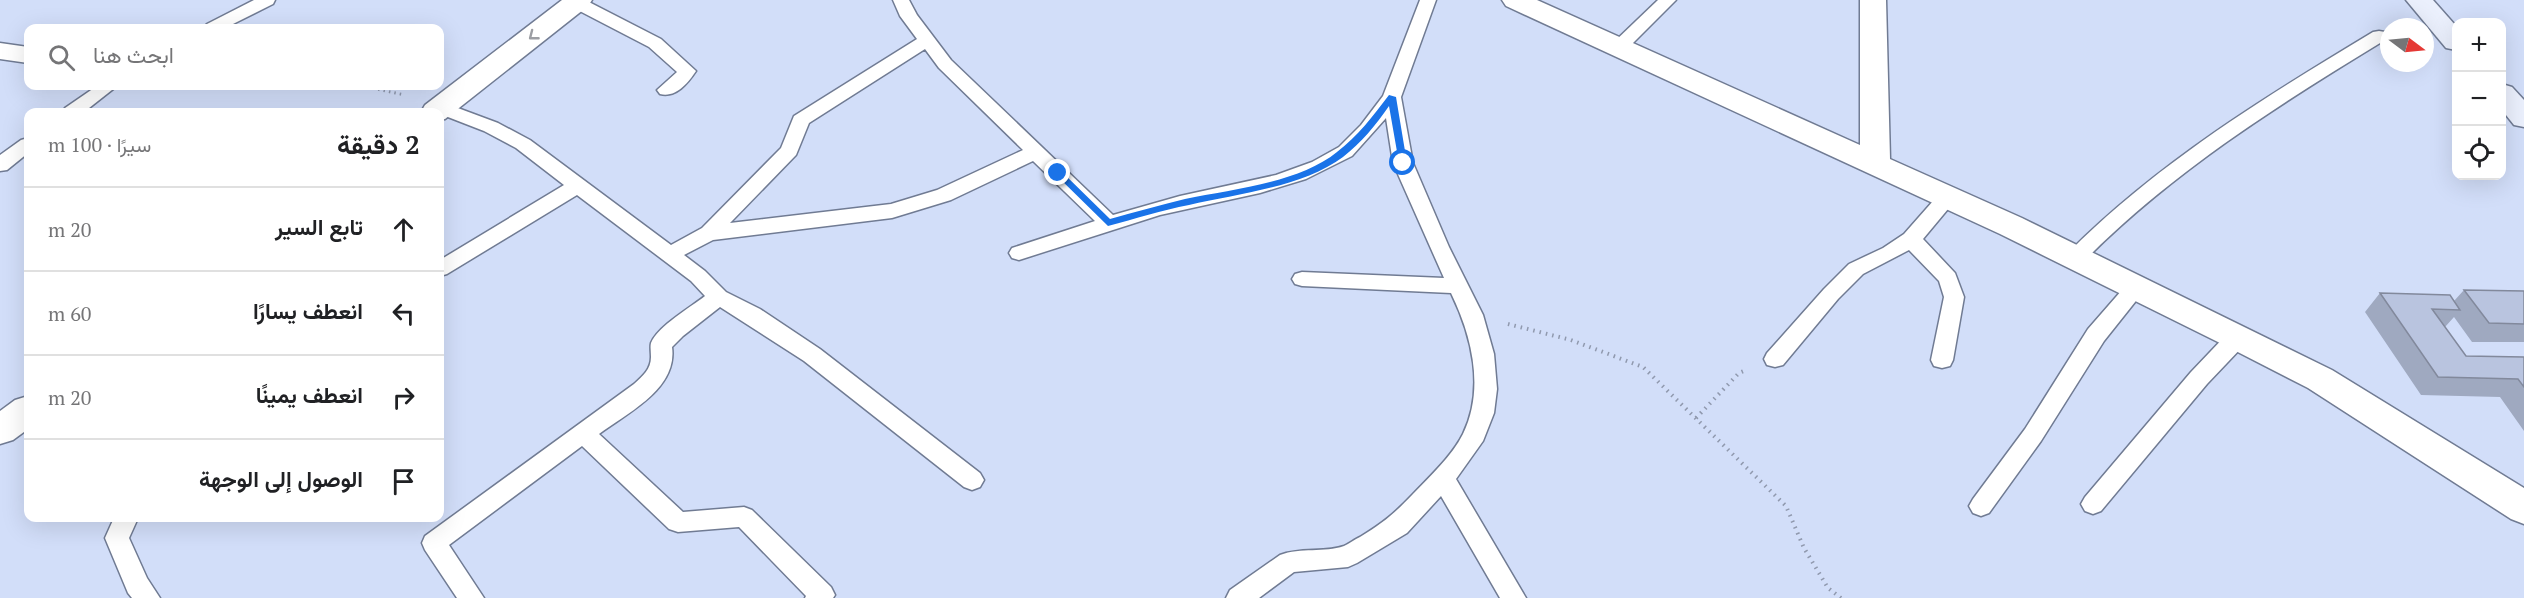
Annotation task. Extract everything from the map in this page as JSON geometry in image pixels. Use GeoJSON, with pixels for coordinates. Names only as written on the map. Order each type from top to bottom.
{"type":"FeatureCollection","features":[{"type":"Feature","properties":{"kind":"street"},"geometry":{"type":"LineString","coordinates":[[1515,0],[1948,197],[2238,337],[2320,379],[2524,508]]}},
{"type":"Feature","properties":{"kind":"street"},"geometry":{"type":"LineString","coordinates":[[1874,0],[1875,165]]}},
{"type":"Feature","properties":{"kind":"street"},"geometry":{"type":"LineString","coordinates":[[2420,0],[2452,36]]}},
{"type":"Feature","properties":{"kind":"street"},"geometry":{"type":"LineString","coordinates":[[441,108],[578,1]]}},
{"type":"Feature","properties":{"kind":"street"},"geometry":{"type":"LineString","coordinates":[[0,51],[24,54]]}},
{"type":"Feature","properties":{"kind":"street"},"geometry":{"type":"LineString","coordinates":[[2506,98],[2524,118]]}},
{"type":"Feature","properties":{"kind":"lane"},"geometry":{"type":"LineString","coordinates":[[221,24],[267,0]]}},
{"type":"Feature","properties":{"kind":"lane"},"geometry":{"type":"LineString","coordinates":[[901,0],[909,16],[945,64],[1108,222]]}},
{"type":"Feature","properties":{"kind":"lane"},"geometry":{"type":"LineString","coordinates":[[1019,253],[1108,222],[1275,183],[1310,171],[1339,156],[1368,129],[1392,97],[1428,0]]}},
{"type":"Feature","properties":{"kind":"lane"},"geometry":{"type":"LineString","coordinates":[[1619,47],[1668,0]]}},
{"type":"Feature","properties":{"kind":"lane"},"geometry":{"type":"LineString","coordinates":[[578,1],[656,43],[687,71],[679,81],[666,90]]}},
{"type":"Feature","properties":{"kind":"lane"},"geometry":{"type":"LineString","coordinates":[[2076,257],[2120,213],[2173,171],[2266,105],[2379,36]]}},
{"type":"Feature","properties":{"kind":"lane"},"geometry":{"type":"LineString","coordinates":[[670,254],[709,233],[789,151],[801,120],[928,40]]}},
{"type":"Feature","properties":{"kind":"lane"},"geometry":{"type":"LineString","coordinates":[[78,108],[102,90]]}},
{"type":"Feature","properties":{"kind":"lane"},"geometry":{"type":"LineString","coordinates":[[1239,598],[1289,562],[1348,556],[1398,526],[1443,478],[1472,441],[1483,413],[1486,388],[1483,354],[1472,315],[1403,163],[1392,97]]}},
{"type":"Feature","properties":{"kind":"lane"},"geometry":{"type":"LineString","coordinates":[[444,112],[491,127],[523,144],[670,254],[698,276],[719,297],[752,315],[812,355],[972,480]]}},
{"type":"Feature","properties":{"kind":"lane"},"geometry":{"type":"LineString","coordinates":[[0,165],[24,147]]}},
{"type":"Feature","properties":{"kind":"lane"},"geometry":{"type":"LineString","coordinates":[[709,233],[892,211],[944,195],[1036,152]]}},
{"type":"Feature","properties":{"kind":"lane"},"geometry":{"type":"LineString","coordinates":[[444,267],[579,184]]}},
{"type":"Feature","properties":{"kind":"lane"},"geometry":{"type":"LineString","coordinates":[[1775,358],[1856,269],[1890,253],[1911,239],[1948,197]]}},
{"type":"Feature","properties":{"kind":"lane"},"geometry":{"type":"LineString","coordinates":[[1911,239],[1948,278],[1954,297],[1942,360]]}},
{"type":"Feature","properties":{"kind":"lane"},"geometry":{"type":"LineString","coordinates":[[1302,279],[1457,286]]}},
{"type":"Feature","properties":{"kind":"lane"},"geometry":{"type":"LineString","coordinates":[[1981,506],[2033,435],[2096,334],[2136,286]]}},
{"type":"Feature","properties":{"kind":"lane"},"geometry":{"type":"LineString","coordinates":[[471,598],[434,543],[642,390],[660,373],[664,359],[661,345],[675,330],[719,297]]}},
{"type":"Feature","properties":{"kind":"lane"},"geometry":{"type":"LineString","coordinates":[[2093,504],[2199,378],[2238,337]]}},
{"type":"Feature","properties":{"kind":"lane"},"geometry":{"type":"LineString","coordinates":[[583,433],[678,522],[744,517],[822,595],[818,598]]}},
{"type":"Feature","properties":{"kind":"lane"},"geometry":{"type":"LineString","coordinates":[[1443,478],[1513,598]]}},
{"type":"Feature","properties":{"kind":"lane"},"geometry":{"type":"LineString","coordinates":[[124,522],[117,538],[137,585],[147,598]]}},
{"type":"Feature","properties":{"kind":"path"},"geometry":{"type":"LineString","coordinates":[[1472,315],[1571,340],[1643,367],[1786,506],[1804,548],[1828,588],[1840,598]]}},
{"type":"Feature","properties":{"kind":"path"},"geometry":{"type":"LineString","coordinates":[[1696,418],[1739,373],[1775,358]]}},
{"type":"Feature","properties":{"kind":"building"},"geometry":{"type":"Polygon","coordinates":[[[2464,290],[2524,291],[2524,324],[2489,323],[2464,290]]]}},
{"type":"Feature","properties":{"kind":"building"},"geometry":{"type":"Polygon","coordinates":[[[2380,293],[2450,295],[2460,310],[2432,309],[2466,356],[2524,357],[2524,387],[2518,379],[2438,377],[2380,293]]]}},
{"type":"Feature","properties":{"kind":"route"},"geometry":{"type":"LineString","coordinates":[[1058,173],[1108,222],[1275,183],[1310,171],[1339,156],[1368,129],[1392,97],[1403,163]]}}]}
